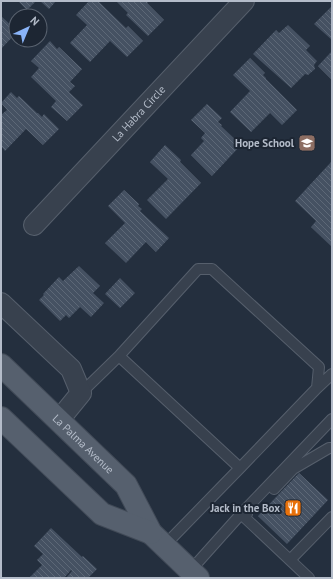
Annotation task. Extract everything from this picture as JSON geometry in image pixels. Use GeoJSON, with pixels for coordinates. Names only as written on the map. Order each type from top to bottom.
{"type":"FeatureCollection","features":[{"type":"Feature","properties":{"kind":"main road","name":"La Palma Avenue"},"geometry":{"type":"LineString","coordinates":[[1,365],[126,485],[157,540]]}},
{"type":"Feature","properties":{"kind":"main road","name":"La Palma Avenue"},"geometry":{"type":"LineString","coordinates":[[1,418],[102,514],[157,540],[194,574]]}},
{"type":"Feature","properties":{"kind":"street","name":"La Habra Circle"},"geometry":{"type":"LineString","coordinates":[[34,225],[244,1]]}},
{"type":"Feature","properties":{"kind":"street"},"geometry":{"type":"LineString","coordinates":[[1,302],[71,369],[82,393],[59,420]]}},
{"type":"Feature","properties":{"kind":"lane"},"geometry":{"type":"LineString","coordinates":[[82,393],[119,356],[198,269],[212,269],[319,367],[317,388]]}},
{"type":"Feature","properties":{"kind":"lane"},"geometry":{"type":"LineString","coordinates":[[119,356],[240,468]]}},
{"type":"Feature","properties":{"kind":"lane"},"geometry":{"type":"LineString","coordinates":[[157,540],[240,468],[332,374]]}},
{"type":"Feature","properties":{"kind":"lane"},"geometry":{"type":"LineString","coordinates":[[194,574],[241,514],[332,419]]}},
{"type":"Feature","properties":{"kind":"lane"},"geometry":{"type":"LineString","coordinates":[[241,514],[250,514],[293,469],[329,448],[332,448]]}},
{"type":"Feature","properties":{"kind":"lane"},"geometry":{"type":"LineString","coordinates":[[241,514],[310,578]]}},
{"type":"Feature","properties":{"kind":"lane"},"geometry":{"type":"LineString","coordinates":[[290,560],[332,516]]}},
{"type":"Feature","properties":{"kind":"building"},"geometry":{"type":"Polygon","coordinates":[[[18,1],[36,1],[29,8],[25,8],[18,1]]]}},
{"type":"Feature","properties":{"kind":"building"},"geometry":{"type":"Polygon","coordinates":[[[40,1],[56,1],[49,9],[40,1]]]}},
{"type":"Feature","properties":{"kind":"building"},"geometry":{"type":"Polygon","coordinates":[[[89,1],[98,1],[126,28],[128,26],[143,41],[127,57],[110,41],[90,62],[70,43],[87,25],[76,15],[89,1]]]}},
{"type":"Feature","properties":{"kind":"building"},"geometry":{"type":"Polygon","coordinates":[[[116,1],[149,1],[147,3],[164,20],[148,36],[126,15],[128,13],[116,1]]]}},
{"type":"Feature","properties":{"kind":"building"},"geometry":{"type":"Polygon","coordinates":[[[332,6],[332,40],[314,24],[332,6]]]}},
{"type":"Feature","properties":{"kind":"building"},"geometry":{"type":"Polygon","coordinates":[[[1,16],[8,23],[8,42],[1,49],[1,16]]]}},
{"type":"Feature","properties":{"kind":"building"},"geometry":{"type":"Polygon","coordinates":[[[288,25],[310,46],[306,50],[317,61],[314,65],[315,69],[308,75],[305,74],[291,88],[253,54],[276,30],[279,33],[288,25]]]}},
{"type":"Feature","properties":{"kind":"building"},"geometry":{"type":"Polygon","coordinates":[[[50,41],[57,49],[59,47],[82,69],[70,82],[75,86],[69,92],[83,105],[67,121],[51,107],[56,101],[31,77],[39,68],[31,61],[43,48],[48,48],[48,43],[50,41]]]}},
{"type":"Feature","properties":{"kind":"building"},"geometry":{"type":"Polygon","coordinates":[[[332,51],[332,80],[318,66],[332,51]]]}},
{"type":"Feature","properties":{"kind":"building"},"geometry":{"type":"Polygon","coordinates":[[[250,58],[265,73],[263,75],[266,79],[297,110],[282,125],[270,113],[251,132],[230,112],[250,91],[233,75],[250,58]]]}},
{"type":"Feature","properties":{"kind":"building"},"geometry":{"type":"Polygon","coordinates":[[[11,92],[17,98],[19,96],[42,117],[44,114],[59,129],[43,145],[26,129],[5,151],[1,146],[1,115],[7,110],[1,103],[11,92]]]}},
{"type":"Feature","properties":{"kind":"building"},"geometry":{"type":"Polygon","coordinates":[[[207,104],[222,118],[218,122],[222,125],[221,126],[241,145],[212,176],[191,155],[204,141],[201,138],[205,133],[191,120],[207,104]]]}},
{"type":"Feature","properties":{"kind":"building"},"geometry":{"type":"Polygon","coordinates":[[[165,145],[181,160],[180,162],[201,183],[166,219],[147,200],[168,179],[150,162],[165,145]]]}},
{"type":"Feature","properties":{"kind":"building"},"geometry":{"type":"Polygon","coordinates":[[[332,161],[332,247],[311,227],[316,221],[295,201],[332,161]]]}},
{"type":"Feature","properties":{"kind":"building"},"geometry":{"type":"Polygon","coordinates":[[[124,190],[139,204],[138,206],[142,209],[140,211],[169,238],[156,252],[146,242],[126,263],[105,243],[125,223],[108,206],[124,190]]]}},
{"type":"Feature","properties":{"kind":"building"},"geometry":{"type":"Polygon","coordinates":[[[79,266],[100,286],[93,293],[104,303],[91,317],[80,307],[69,318],[66,315],[60,321],[39,300],[59,277],[63,281],[79,266]]]}},
{"type":"Feature","properties":{"kind":"building"},"geometry":{"type":"Polygon","coordinates":[[[120,278],[135,293],[120,308],[105,294],[120,278]]]}},
{"type":"Feature","properties":{"kind":"building","name":"Jack in the Box"},"geometry":{"type":"Polygon","coordinates":[[[299,473],[328,500],[287,544],[258,516],[299,473]]]}},
{"type":"Feature","properties":{"kind":"building"},"geometry":{"type":"Polygon","coordinates":[[[51,528],[97,569],[88,578],[66,578],[72,571],[71,570],[64,578],[30,577],[42,565],[37,560],[43,554],[34,546],[51,528]]]}},
{"type":"Feature","properties":{"kind":"place","name":"Hope School"},"geometry":{"type":"Point","coordinates":[307,143]}},
{"type":"Feature","properties":{"kind":"place","name":"Jack in the Box"},"geometry":{"type":"Point","coordinates":[293,508]}}]}
